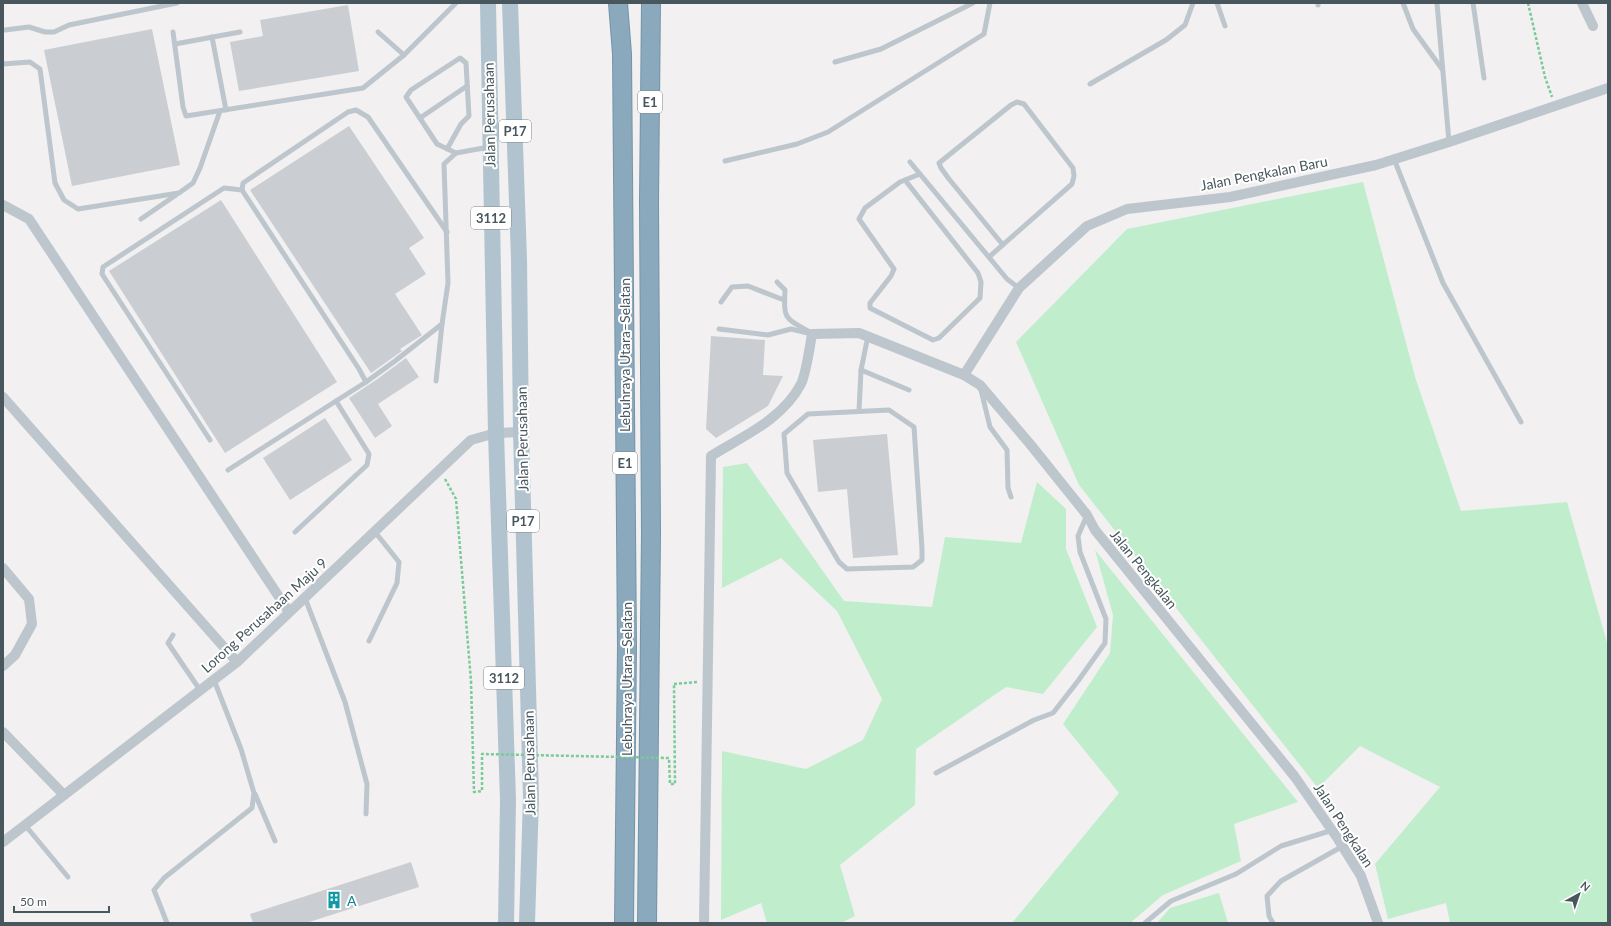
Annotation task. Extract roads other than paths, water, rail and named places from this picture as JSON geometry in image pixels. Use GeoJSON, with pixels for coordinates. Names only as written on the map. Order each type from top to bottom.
{"type":"FeatureCollection","features":[{"type":"Feature","properties":{"kind":"highway","name":"Lebuhraya Utara–Selatan"},"geometry":{"type":"LineString","coordinates":[[618,3],[622,54],[626,614],[624,923]]}},
{"type":"Feature","properties":{"kind":"highway","name":"Lebuhraya Utara–Selatan"},"geometry":{"type":"LineString","coordinates":[[647,923],[651,533],[649,202],[651,3]]}},
{"type":"Feature","properties":{"kind":"main road","name":"Jalan Perusahaan"},"geometry":{"type":"LineString","coordinates":[[488,3],[496,433],[508,800],[506,923]]}},
{"type":"Feature","properties":{"kind":"main road","name":"Jalan Perusahaan"},"geometry":{"type":"LineString","coordinates":[[510,3],[519,259],[521,432],[531,798],[527,923]]}},
{"type":"Feature","properties":{"kind":"street"},"geometry":{"type":"LineString","coordinates":[[1582,3],[1593,26]]}},
{"type":"Feature","properties":{"kind":"street","name":"Jalan Pengkalan Baru"},"geometry":{"type":"LineString","coordinates":[[964,375],[1019,288],[1087,226],[1127,209],[1230,197],[1376,165],[1608,88]]}},
{"type":"Feature","properties":{"kind":"street"},"geometry":{"type":"LineString","coordinates":[[3,205],[29,219],[289,612]]}},
{"type":"Feature","properties":{"kind":"street","name":"Jalan Pengkalan"},"geometry":{"type":"LineString","coordinates":[[812,334],[858,333],[868,336],[964,375],[980,385],[1030,444],[1087,515],[1095,530],[1295,777],[1333,830],[1361,876],[1378,923]]}},
{"type":"Feature","properties":{"kind":"street"},"geometry":{"type":"LineString","coordinates":[[704,923],[711,456],[756,431],[784,408],[801,384],[812,334]]}},
{"type":"Feature","properties":{"kind":"street"},"geometry":{"type":"LineString","coordinates":[[3,397],[237,662]]}},
{"type":"Feature","properties":{"kind":"street","name":"Lorong Perusahaan Maju 9"},"geometry":{"type":"LineString","coordinates":[[5,836],[25,825],[237,662],[471,440],[496,433],[521,432]]}},
{"type":"Feature","properties":{"kind":"street"},"geometry":{"type":"LineString","coordinates":[[3,568],[29,599],[32,624],[15,655],[3,666]]}},
{"type":"Feature","properties":{"kind":"street"},"geometry":{"type":"LineString","coordinates":[[3,732],[64,794]]}},
{"type":"Feature","properties":{"kind":"lane"},"geometry":{"type":"LineString","coordinates":[[5,30],[29,27],[45,32],[54,32],[69,25],[177,3]]}},
{"type":"Feature","properties":{"kind":"lane"},"geometry":{"type":"LineString","coordinates":[[173,32],[183,107],[186,116],[363,88],[404,55],[456,3]]}},
{"type":"Feature","properties":{"kind":"lane"},"geometry":{"type":"LineString","coordinates":[[835,62],[881,49],[973,3]]}},
{"type":"Feature","properties":{"kind":"lane"},"geometry":{"type":"LineString","coordinates":[[725,161],[797,144],[828,132],[984,34],[990,3]]}},
{"type":"Feature","properties":{"kind":"lane"},"geometry":{"type":"LineString","coordinates":[[1090,84],[1166,40],[1185,25],[1193,3]]}},
{"type":"Feature","properties":{"kind":"lane"},"geometry":{"type":"LineString","coordinates":[[1217,3],[1225,26]]}},
{"type":"Feature","properties":{"kind":"lane"},"geometry":{"type":"LineString","coordinates":[[1403,3],[1413,29],[1443,70]]}},
{"type":"Feature","properties":{"kind":"lane"},"geometry":{"type":"LineString","coordinates":[[1437,3],[1449,142]]}},
{"type":"Feature","properties":{"kind":"lane"},"geometry":{"type":"LineString","coordinates":[[1473,3],[1484,78]]}},
{"type":"Feature","properties":{"kind":"lane"},"geometry":{"type":"LineString","coordinates":[[175,44],[240,32]]}},
{"type":"Feature","properties":{"kind":"lane"},"geometry":{"type":"LineString","coordinates":[[378,32],[404,55]]}},
{"type":"Feature","properties":{"kind":"lane"},"geometry":{"type":"LineString","coordinates":[[212,37],[226,110]]}},
{"type":"Feature","properties":{"kind":"lane"},"geometry":{"type":"LineString","coordinates":[[447,149],[461,124],[469,116],[466,63],[460,58],[411,90],[406,97],[437,144],[447,149],[456,153]]}},
{"type":"Feature","properties":{"kind":"lane"},"geometry":{"type":"LineString","coordinates":[[3,64],[30,62],[40,69],[55,183],[64,200],[78,209],[179,193]]}},
{"type":"Feature","properties":{"kind":"lane"},"geometry":{"type":"LineString","coordinates":[[420,118],[467,86]]}},
{"type":"Feature","properties":{"kind":"lane"},"geometry":{"type":"LineString","coordinates":[[989,257],[1003,245],[1072,184],[1074,176],[1073,168],[1024,104],[1017,102],[1010,105],[939,163],[940,168],[1003,245]]}},
{"type":"Feature","properties":{"kind":"lane"},"geometry":{"type":"LineString","coordinates":[[366,382],[355,362],[242,190],[243,183],[348,112],[356,110],[368,117],[447,232]]}},
{"type":"Feature","properties":{"kind":"lane"},"geometry":{"type":"LineString","coordinates":[[141,219],[193,183],[200,168],[220,111]]}},
{"type":"Feature","properties":{"kind":"lane"},"geometry":{"type":"LineString","coordinates":[[436,381],[448,283],[444,164],[456,153],[490,146]]}},
{"type":"Feature","properties":{"kind":"lane"},"geometry":{"type":"LineString","coordinates":[[1394,159],[1443,283],[1521,422]]}},
{"type":"Feature","properties":{"kind":"lane"},"geometry":{"type":"LineString","coordinates":[[910,162],[1007,278],[1019,288]]}},
{"type":"Feature","properties":{"kind":"lane"},"geometry":{"type":"LineString","coordinates":[[905,180],[978,273],[981,282],[980,298],[939,338],[933,340],[870,308],[870,303],[891,276],[894,269],[859,219],[865,208],[900,182],[905,180],[920,174]]}},
{"type":"Feature","properties":{"kind":"lane"},"geometry":{"type":"LineString","coordinates":[[210,440],[102,274],[103,267],[224,188],[242,190]]}},
{"type":"Feature","properties":{"kind":"lane"},"geometry":{"type":"LineString","coordinates":[[777,282],[785,290],[785,315],[794,323],[812,334]]}},
{"type":"Feature","properties":{"kind":"lane"},"geometry":{"type":"LineString","coordinates":[[721,302],[732,287],[748,286],[784,300]]}},
{"type":"Feature","properties":{"kind":"lane"},"geometry":{"type":"LineString","coordinates":[[228,470],[366,382],[442,324]]}},
{"type":"Feature","properties":{"kind":"lane"},"geometry":{"type":"LineString","coordinates":[[719,329],[768,334],[791,329],[812,334]]}},
{"type":"Feature","properties":{"kind":"lane"},"geometry":{"type":"LineString","coordinates":[[859,411],[861,370],[868,336]]}},
{"type":"Feature","properties":{"kind":"lane"},"geometry":{"type":"LineString","coordinates":[[861,370],[909,390]]}},
{"type":"Feature","properties":{"kind":"lane"},"geometry":{"type":"LineString","coordinates":[[980,385],[990,427],[1007,450],[1008,488],[1011,497]]}},
{"type":"Feature","properties":{"kind":"lane"},"geometry":{"type":"LineString","coordinates":[[295,532],[367,465],[369,454],[336,401]]}},
{"type":"Feature","properties":{"kind":"lane"},"geometry":{"type":"LineString","coordinates":[[889,410],[914,427],[922,560],[912,567],[847,569],[839,562],[787,473],[784,434],[808,414],[859,411],[889,410]]}},
{"type":"Feature","properties":{"kind":"lane"},"geometry":{"type":"LineString","coordinates":[[936,773],[1034,720],[1053,713],[1078,681],[1105,642],[1106,619],[1080,552],[1078,536],[1087,515]]}},
{"type":"Feature","properties":{"kind":"lane"},"geometry":{"type":"LineString","coordinates":[[369,641],[397,584],[400,562],[375,532]]}},
{"type":"Feature","properties":{"kind":"lane"},"geometry":{"type":"LineString","coordinates":[[305,598],[345,702],[367,784],[366,814]]}},
{"type":"Feature","properties":{"kind":"lane"},"geometry":{"type":"LineString","coordinates":[[173,635],[168,642],[200,690]]}},
{"type":"Feature","properties":{"kind":"lane"},"geometry":{"type":"LineString","coordinates":[[214,680],[241,749],[254,793],[275,841]]}},
{"type":"Feature","properties":{"kind":"lane"},"geometry":{"type":"LineString","coordinates":[[167,923],[154,890],[164,878],[252,808],[254,793]]}},
{"type":"Feature","properties":{"kind":"lane"},"geometry":{"type":"LineString","coordinates":[[25,825],[68,877]]}},
{"type":"Feature","properties":{"kind":"lane"},"geometry":{"type":"LineString","coordinates":[[1145,923],[1171,901],[1236,874],[1281,846],[1333,830]]}},
{"type":"Feature","properties":{"kind":"lane"},"geometry":{"type":"LineString","coordinates":[[1273,923],[1269,916],[1267,896],[1281,881],[1343,846]]}},
{"type":"Feature","properties":{"kind":"place","name":"A"},"geometry":{"type":"Point","coordinates":[334,900]}}]}
